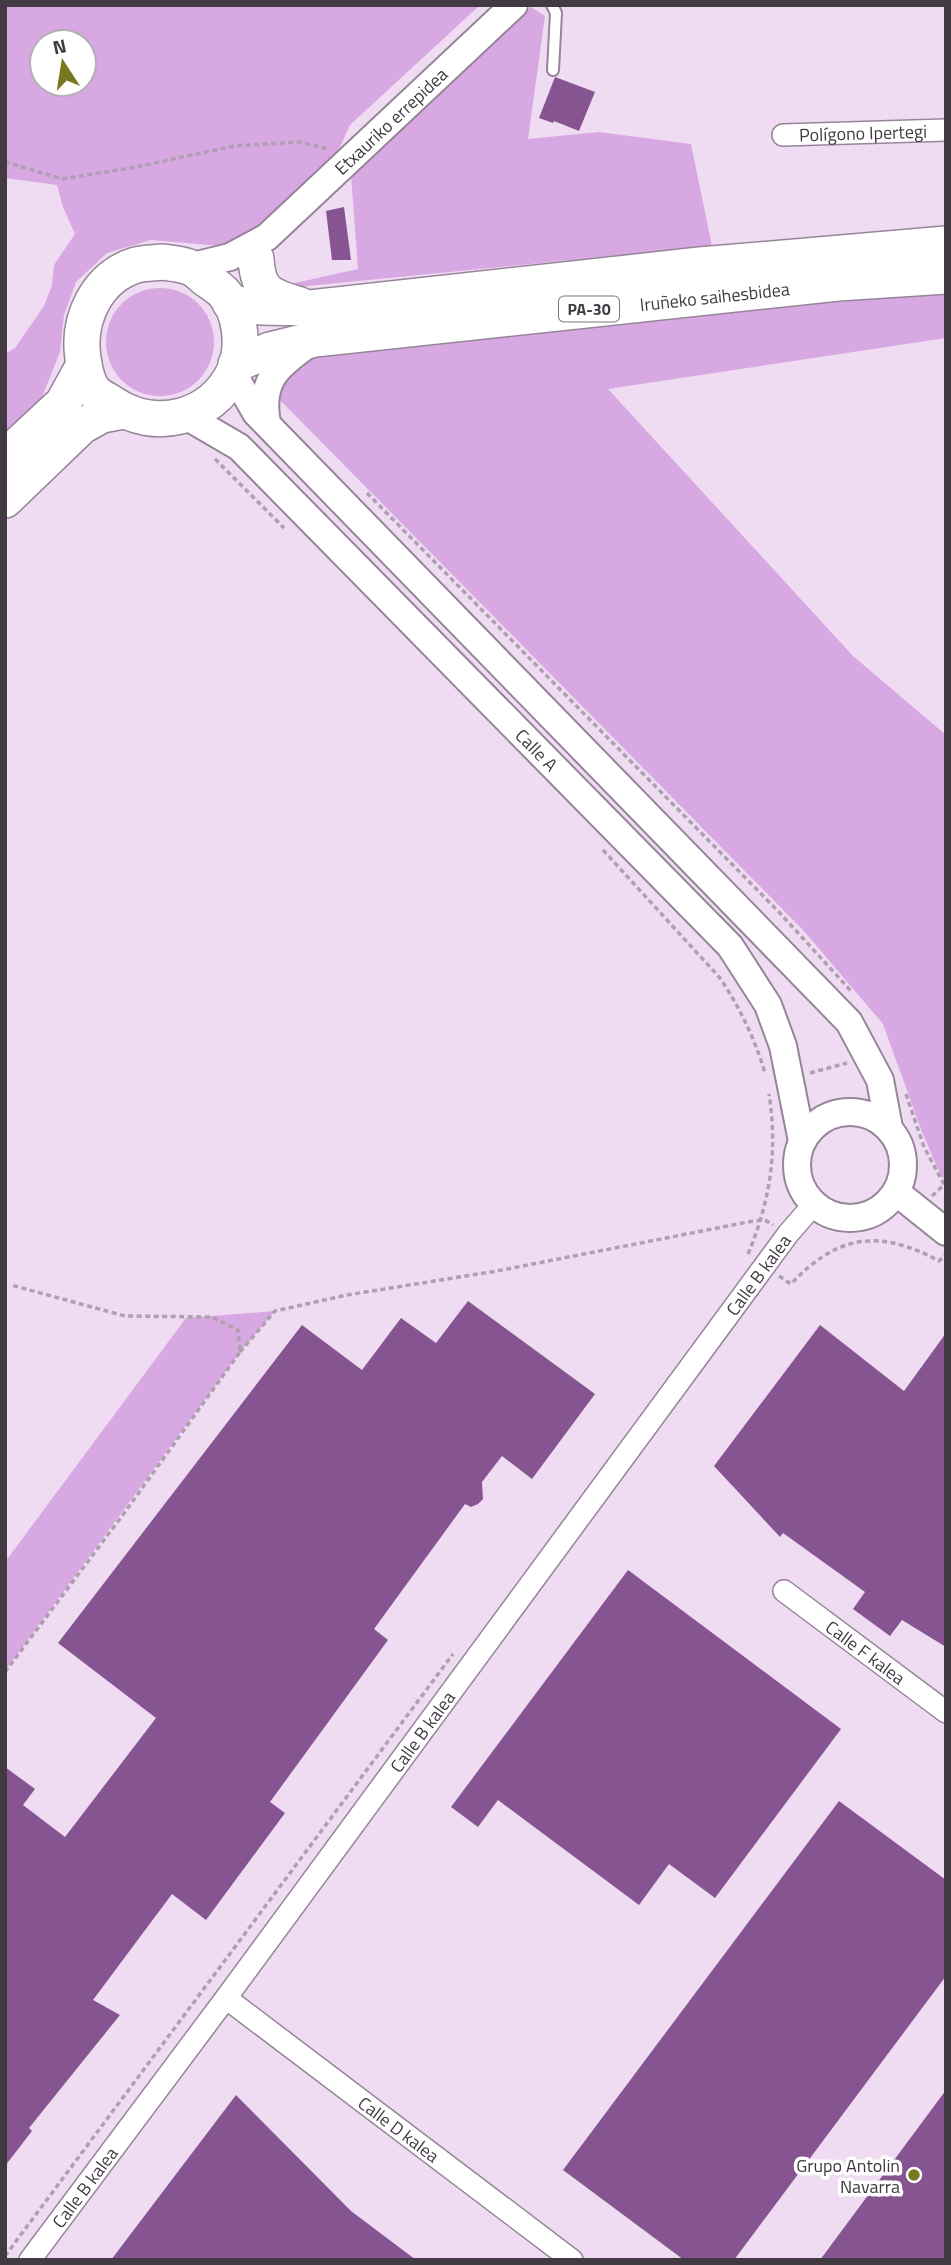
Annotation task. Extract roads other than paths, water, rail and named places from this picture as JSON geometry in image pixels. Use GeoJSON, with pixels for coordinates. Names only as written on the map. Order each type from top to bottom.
{"type":"FeatureCollection","features":[{"type":"Feature","properties":{"kind":"highway","name":"Iruñeko saihesbidea"},"geometry":{"type":"LineString","coordinates":[[235,369],[270,351],[312,323],[767,259],[946,244]]}},
{"type":"Feature","properties":{"kind":"highway","name":"Iruñeko saihesbidea"},"geometry":{"type":"LineString","coordinates":[[261,248],[257,276],[264,290],[312,323]]}},
{"type":"Feature","properties":{"kind":"highway"},"geometry":{"type":"LineString","coordinates":[[163,262],[189,267],[222,291],[230,303],[238,322],[240,344],[235,369],[222,391],[206,406],[186,416],[165,420],[144,418],[123,411],[94,391],[83,365],[83,324],[93,299],[112,278],[136,265],[163,262]]}},
{"type":"Feature","properties":{"kind":"highway","name":"Iruñeko saihesbidea"},"geometry":{"type":"LineString","coordinates":[[230,303],[261,307],[312,323],[946,276]]}},
{"type":"Feature","properties":{"kind":"highway"},"geometry":{"type":"LineString","coordinates":[[5,457],[63,402],[83,365]]}},
{"type":"Feature","properties":{"kind":"highway"},"geometry":{"type":"LineString","coordinates":[[5,500],[82,426],[102,415],[123,411]]}},
{"type":"Feature","properties":{"kind":"street","name":"Etxauriko errepidea"},"geometry":{"type":"LineString","coordinates":[[230,303],[261,248],[355,154],[514,5]]}},
{"type":"Feature","properties":{"kind":"street","name":"Polígono Ipertegi"},"geometry":{"type":"LineString","coordinates":[[783,135],[946,130]]}},
{"type":"Feature","properties":{"kind":"street"},"geometry":{"type":"LineString","coordinates":[[767,259],[882,234],[946,230]]}},
{"type":"Feature","properties":{"kind":"street","name":"Etxauriko errepidea"},"geometry":{"type":"LineString","coordinates":[[189,267],[261,248]]}},
{"type":"Feature","properties":{"kind":"street"},"geometry":{"type":"LineString","coordinates":[[267,423],[263,406],[266,385],[289,358],[312,323]]}},
{"type":"Feature","properties":{"kind":"street","name":"Calle A"},"geometry":{"type":"LineString","coordinates":[[235,369],[256,413],[849,1022],[880,1080],[889,1128]]}},
{"type":"Feature","properties":{"kind":"street","name":"Calle A"},"geometry":{"type":"LineString","coordinates":[[186,416],[239,447],[730,946],[768,1004],[783,1046],[778,1081],[802,1141]]}},
{"type":"Feature","properties":{"kind":"street"},"geometry":{"type":"LineString","coordinates":[[850,1112],[864,1113],[889,1128],[896,1137],[903,1158],[903,1170],[896,1192],[877,1211],[864,1216],[837,1216],[814,1204],[805,1193],[797,1167],[802,1141],[811,1129],[822,1119],[850,1112]]}},
{"type":"Feature","properties":{"kind":"street"},"geometry":{"type":"LineString","coordinates":[[896,1192],[946,1232]]}},
{"type":"Feature","properties":{"kind":"street","name":"Calle B kalea"},"geometry":{"type":"LineString","coordinates":[[30,2260],[764,1266],[814,1204]]}},
{"type":"Feature","properties":{"kind":"street","name":"Calle F kalea"},"geometry":{"type":"LineString","coordinates":[[784,1591],[946,1712]]}},
{"type":"Feature","properties":{"kind":"street","name":"Calle D kalea"},"geometry":{"type":"LineString","coordinates":[[226,1998],[572,2260]]}},
{"type":"Feature","properties":{"kind":"lane"},"geometry":{"type":"LineString","coordinates":[[552,5],[556,13],[553,70]]}},
{"type":"Feature","properties":{"kind":"place","name":"Grupo Antolin Navarra"},"geometry":{"type":"Point","coordinates":[914,2175]}}]}
